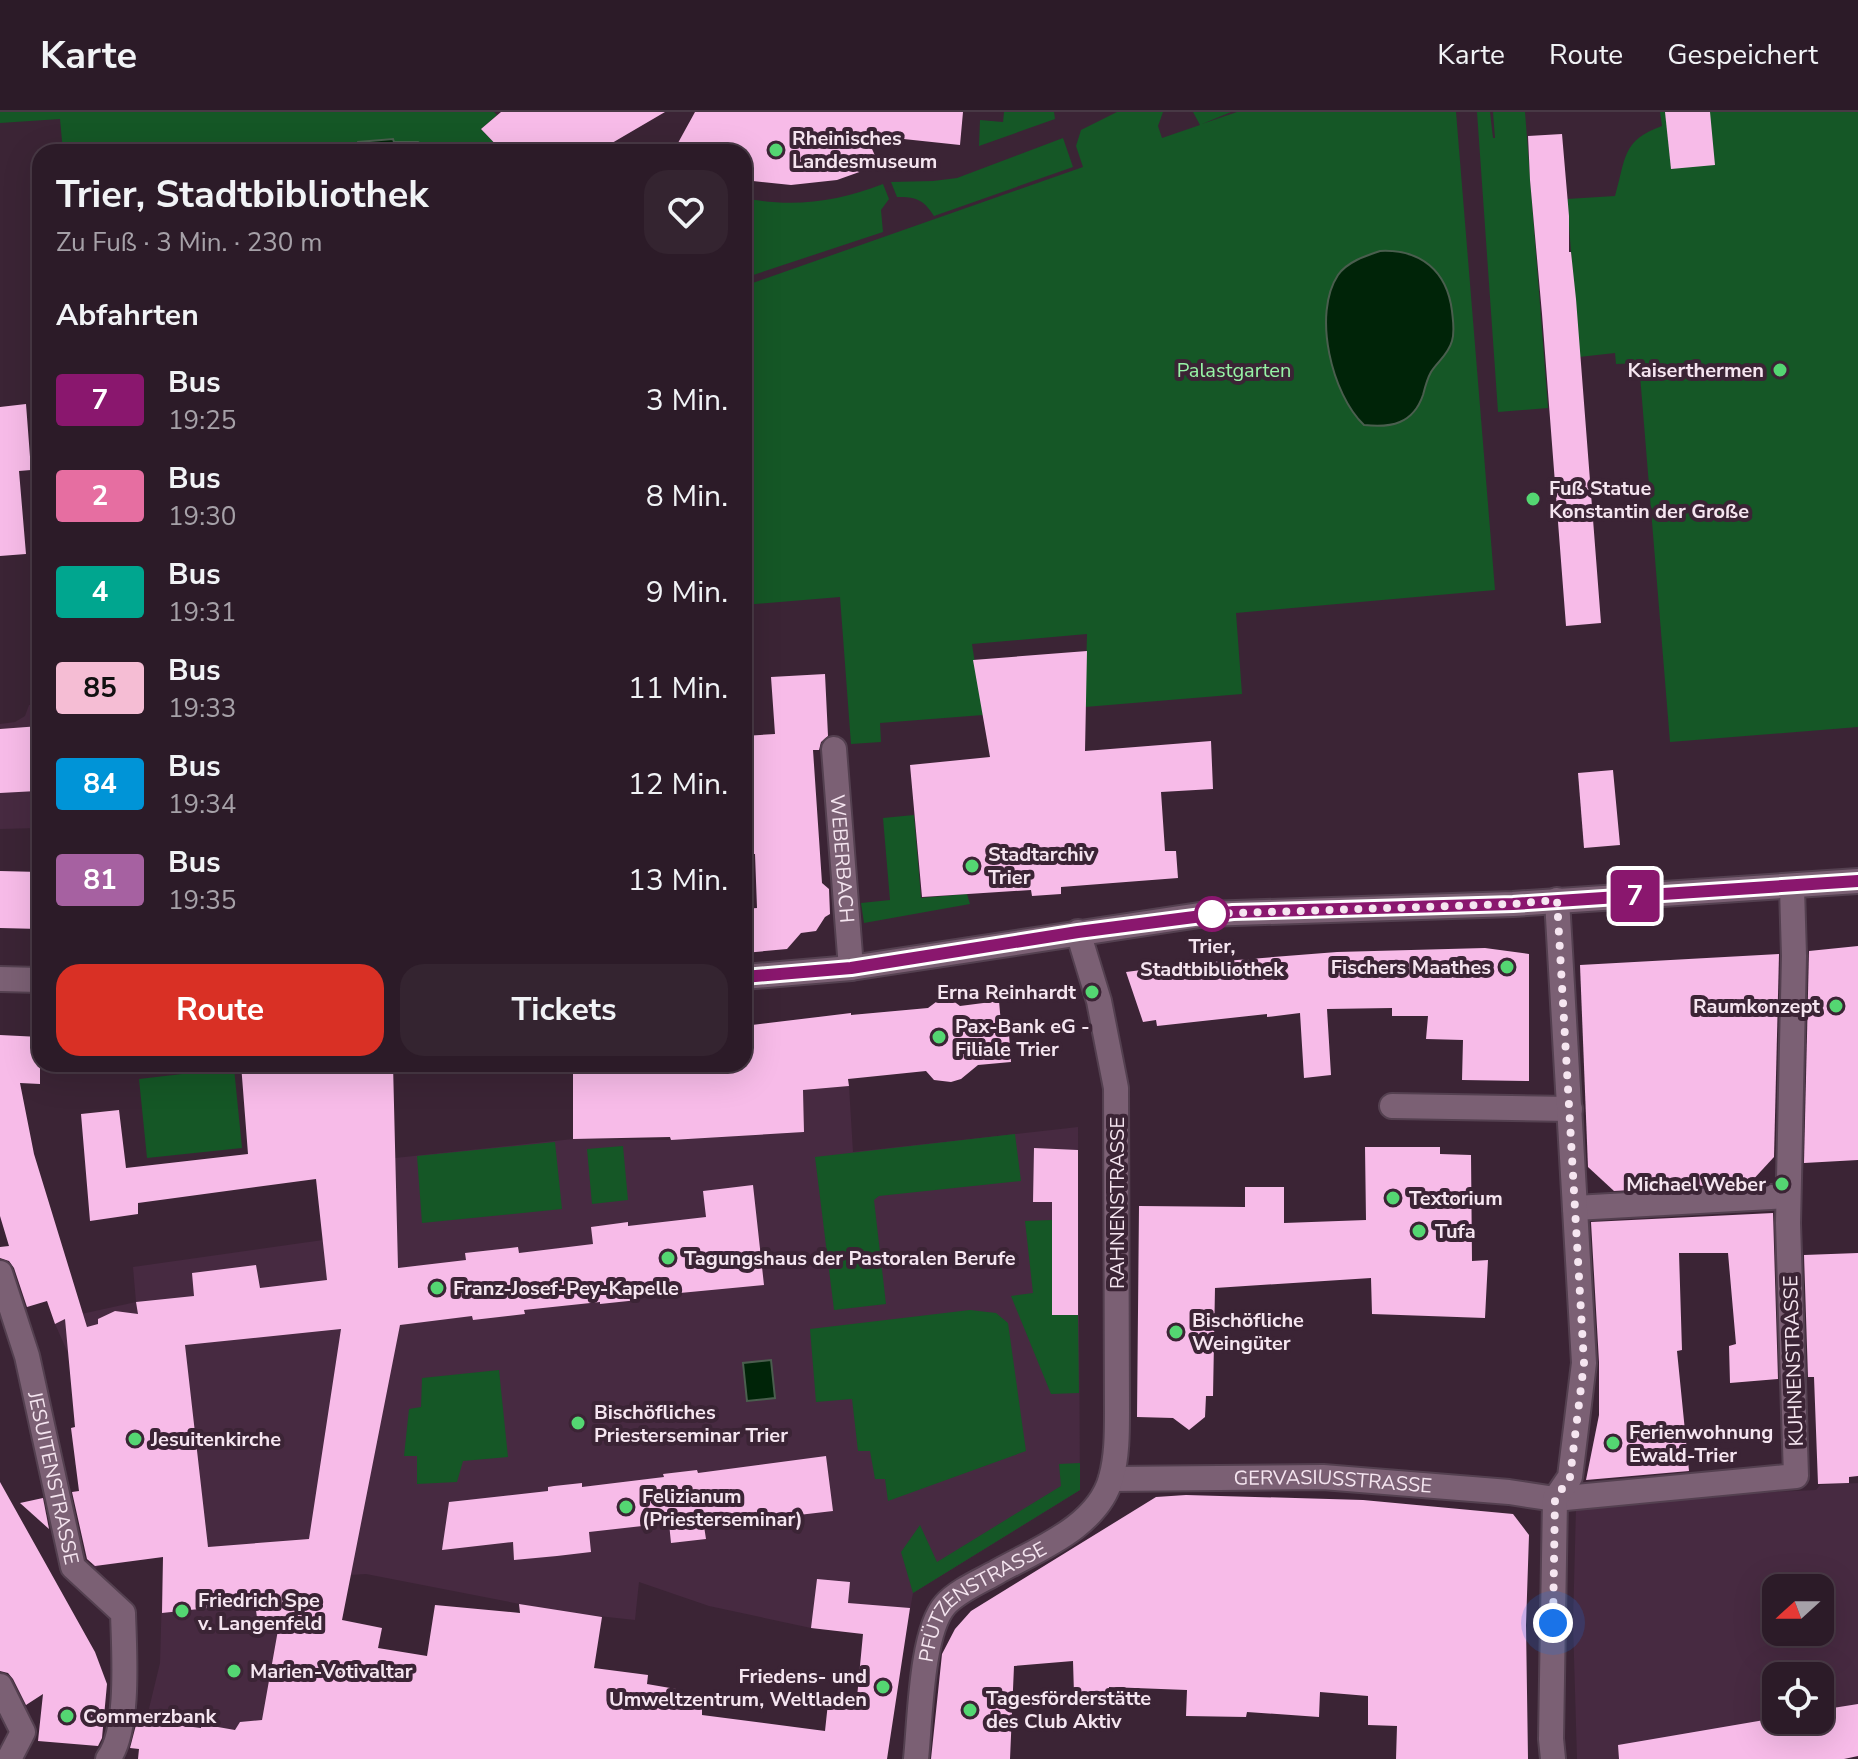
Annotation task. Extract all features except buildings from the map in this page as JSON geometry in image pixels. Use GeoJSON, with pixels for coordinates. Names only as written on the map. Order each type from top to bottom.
{"type":"FeatureCollection","features":[{"type":"Feature","properties":{"kind":"street","name":"WEBERBACH"},"geometry":{"type":"LineString","coordinates":[[834,749],[851,968]]}},
{"type":"Feature","properties":{"kind":"street"},"geometry":{"type":"LineString","coordinates":[[752,976],[851,968],[1078,932],[1233,912],[1499,905],[1792,888],[1858,881]]}},
{"type":"Feature","properties":{"kind":"street","name":"KUHNENSTRASSE"},"geometry":{"type":"LineString","coordinates":[[1555,1499],[1796,1476],[1788,1196],[1794,956],[1792,888]]}},
{"type":"Feature","properties":{"kind":"street"},"geometry":{"type":"LineString","coordinates":[[1553,1759],[1555,1499],[1570,1477],[1584,1363],[1557,900]]}},
{"type":"Feature","properties":{"kind":"street","name":"RAHNENSTRASSE"},"geometry":{"type":"LineString","coordinates":[[1078,932],[1099,1001],[1116,1088],[1117,1412],[1111,1479]]}},
{"type":"Feature","properties":{"kind":"street"},"geometry":{"type":"LineString","coordinates":[[0,979],[32,980]]}},
{"type":"Feature","properties":{"kind":"street"},"geometry":{"type":"LineString","coordinates":[[1392,1106],[1570,1109]]}},
{"type":"Feature","properties":{"kind":"street"},"geometry":{"type":"LineString","coordinates":[[1575,1208],[1788,1196]]}},
{"type":"Feature","properties":{"kind":"street","name":"JESUITENSTRASSE"},"geometry":{"type":"LineString","coordinates":[[0,1273],[20,1329],[73,1567],[123,1613],[125,1676],[116,1747],[108,1759]]}},
{"type":"Feature","properties":{"kind":"street","name":"GERVASIUSSTRASSE"},"geometry":{"type":"LineString","coordinates":[[1111,1479],[1333,1478],[1509,1492],[1555,1499]]}},
{"type":"Feature","properties":{"kind":"street","name":"PFÜTZENSTRASSE"},"geometry":{"type":"LineString","coordinates":[[916,1759],[927,1652],[932,1628],[945,1605],[1078,1524],[1099,1504],[1111,1479]]}},
{"type":"Feature","properties":{"kind":"street"},"geometry":{"type":"LineString","coordinates":[[0,1686],[23,1732],[9,1759]]}},
{"type":"Feature","properties":{"kind":"shaded area"},"geometry":{"type":"Polygon","coordinates":[[[393,139],[394,142],[420,144],[357,144],[393,139]]]}},
{"type":"Feature","properties":{"kind":"shaded area"},"geometry":{"type":"Polygon","coordinates":[[[1380,251],[1408,254],[1430,265],[1449,297],[1454,330],[1450,346],[1427,380],[1419,405],[1400,422],[1374,426],[1364,425],[1343,394],[1335,375],[1326,332],[1330,291],[1338,275],[1346,266],[1380,251]]]}},
{"type":"Feature","properties":{"kind":"shaded area"},"geometry":{"type":"Polygon","coordinates":[[[29,705],[32,705],[32,828],[0,829],[0,724],[15,722],[25,716],[29,705]]]}},
{"type":"Feature","properties":{"kind":"shaded area","name":"Bischöfliches Priesterseminar Trier"},"geometry":{"type":"Polygon","coordinates":[[[849,1086],[853,1152],[1078,1127],[1080,1490],[913,1593],[905,1638],[811,1628],[709,1606],[639,1582],[635,1620],[561,1612],[366,1574],[350,1575],[315,1759],[236,1746],[235,1730],[201,1724],[146,1721],[160,1663],[163,1557],[98,1566],[95,1570],[91,1566],[94,1562],[81,1464],[75,1465],[75,1458],[80,1457],[68,1353],[55,1324],[72,1316],[136,1302],[133,1267],[323,1240],[346,1223],[395,1158],[573,1139],[671,1140],[804,1132],[803,1090],[849,1086]]]}},
{"type":"Feature","properties":{"kind":"shaded area"},"geometry":{"type":"Polygon","coordinates":[[[771,1360],[775,1398],[747,1401],[743,1363],[771,1360]]]}},
{"type":"Feature","properties":{"kind":"shaded area"},"geometry":{"type":"Polygon","coordinates":[[[1858,1483],[1858,1756],[1844,1759],[1577,1759],[1573,1623],[1576,1507],[1707,1495],[1816,1490],[1820,1485],[1858,1483]]]}},
{"type":"Feature","properties":{"kind":"green space"},"geometry":{"type":"Polygon","coordinates":[[[0,112],[494,112],[497,115],[481,129],[495,144],[62,144],[60,119],[0,123],[0,112]]]}},
{"type":"Feature","properties":{"kind":"green space"},"geometry":{"type":"Polygon","coordinates":[[[1004,112],[1054,112],[1055,119],[979,146],[980,120],[1003,122],[1004,112]]]}},
{"type":"Feature","properties":{"kind":"green space","name":"Palastgarten"},"geometry":{"type":"Polygon","coordinates":[[[1117,112],[1163,112],[1158,126],[1162,138],[1200,125],[1193,112],[1231,112],[1202,124],[1237,112],[1456,112],[1495,590],[1236,613],[1242,694],[1085,707],[1087,634],[972,644],[983,715],[880,723],[881,742],[851,744],[840,597],[752,604],[752,283],[1083,167],[1076,146],[1081,130],[1117,112]]]}},
{"type":"Feature","properties":{"kind":"green space"},"geometry":{"type":"Polygon","coordinates":[[[1477,112],[1490,112],[1495,138],[1493,112],[1525,112],[1548,408],[1498,412],[1477,112]]]}},
{"type":"Feature","properties":{"kind":"green space"},"geometry":{"type":"Polygon","coordinates":[[[1660,112],[1858,112],[1858,727],[1670,742],[1639,363],[1616,364],[1615,353],[1579,357],[1567,199],[1615,196],[1632,144],[1649,131],[1662,126],[1660,112]]]}},
{"type":"Feature","properties":{"kind":"green space"},"geometry":{"type":"Polygon","coordinates":[[[1063,138],[1073,167],[934,216],[918,200],[897,197],[891,182],[957,178],[1063,138]]]}},
{"type":"Feature","properties":{"kind":"green space"},"geometry":{"type":"Polygon","coordinates":[[[883,184],[889,199],[881,210],[883,232],[752,275],[752,199],[797,203],[849,195],[883,184]]]}},
{"type":"Feature","properties":{"kind":"green space"},"geometry":{"type":"Polygon","coordinates":[[[914,815],[921,898],[967,894],[970,904],[864,923],[861,903],[890,900],[883,818],[914,815]]]}},
{"type":"Feature","properties":{"kind":"green space"},"geometry":{"type":"Polygon","coordinates":[[[199,1072],[234,1072],[242,1148],[147,1158],[139,1079],[199,1072]]]}},
{"type":"Feature","properties":{"kind":"green space"},"geometry":{"type":"Polygon","coordinates":[[[1015,1134],[1021,1181],[879,1196],[874,1200],[886,1304],[834,1310],[815,1157],[1015,1134]]]}},
{"type":"Feature","properties":{"kind":"green space"},"geometry":{"type":"Polygon","coordinates":[[[555,1142],[562,1209],[422,1223],[417,1156],[555,1142]]]}},
{"type":"Feature","properties":{"kind":"green space"},"geometry":{"type":"Polygon","coordinates":[[[623,1146],[628,1200],[592,1204],[587,1149],[623,1146]]]}},
{"type":"Feature","properties":{"kind":"green space"},"geometry":{"type":"Polygon","coordinates":[[[1052,1220],[1052,1314],[1078,1315],[1079,1393],[1051,1394],[1011,1296],[1033,1293],[1025,1221],[1052,1220]]]}},
{"type":"Feature","properties":{"kind":"green space"},"geometry":{"type":"Polygon","coordinates":[[[970,1310],[996,1313],[1008,1323],[1026,1451],[888,1501],[885,1479],[875,1479],[870,1451],[858,1451],[852,1399],[816,1402],[810,1329],[970,1310]]]}},
{"type":"Feature","properties":{"kind":"green space"},"geometry":{"type":"Polygon","coordinates":[[[499,1370],[508,1457],[463,1461],[457,1482],[417,1484],[417,1456],[404,1456],[409,1409],[421,1407],[422,1378],[499,1370]]]}},
{"type":"Feature","properties":{"kind":"green space"},"geometry":{"type":"Polygon","coordinates":[[[1080,1463],[1080,1490],[913,1593],[901,1552],[920,1525],[937,1562],[1061,1486],[1059,1464],[1080,1463]]]}},
{"type":"Feature","properties":{"kind":"bus line","name":"7"},"geometry":{"type":"LineString","coordinates":[[752,976],[851,968],[1206,914],[1513,904],[1792,888],[1858,881]]}},
{"type":"Feature","properties":{"kind":"place","name":"Rheinisches Landesmuseum"},"geometry":{"type":"Point","coordinates":[776,150]}},
{"type":"Feature","properties":{"kind":"place","name":"Kaiserthermen"},"geometry":{"type":"Point","coordinates":[1780,370]}},
{"type":"Feature","properties":{"kind":"place","name":"Fuß Statue Konstantin der Große"},"geometry":{"type":"Point","coordinates":[1533,499]}},
{"type":"Feature","properties":{"kind":"place","name":"Stadtarchiv Trier"},"geometry":{"type":"Point","coordinates":[972,866]}},
{"type":"Feature","properties":{"kind":"place","name":"Trier, Stadtbibliothek"},"geometry":{"type":"Point","coordinates":[1212,914]}},
{"type":"Feature","properties":{"kind":"place","name":"Fischers Maathes"},"geometry":{"type":"Point","coordinates":[1507,967]}},
{"type":"Feature","properties":{"kind":"place","name":"Erna Reinhardt"},"geometry":{"type":"Point","coordinates":[1092,992]}},
{"type":"Feature","properties":{"kind":"place","name":"Raumkonzept"},"geometry":{"type":"Point","coordinates":[1836,1006]}},
{"type":"Feature","properties":{"kind":"place","name":"Pax-Bank eG - Filiale Trier"},"geometry":{"type":"Point","coordinates":[939,1037]}},
{"type":"Feature","properties":{"kind":"place","name":"Michael Weber"},"geometry":{"type":"Point","coordinates":[1782,1184]}},
{"type":"Feature","properties":{"kind":"place","name":"Textorium"},"geometry":{"type":"Point","coordinates":[1393,1198]}},
{"type":"Feature","properties":{"kind":"place","name":"Tufa"},"geometry":{"type":"Point","coordinates":[1419,1231]}},
{"type":"Feature","properties":{"kind":"place","name":"Tagungshaus der Pastoralen Berufe"},"geometry":{"type":"Point","coordinates":[668,1258]}},
{"type":"Feature","properties":{"kind":"place","name":"Franz-Josef-Pey-Kapelle"},"geometry":{"type":"Point","coordinates":[437,1288]}},
{"type":"Feature","properties":{"kind":"place","name":"Bischöfliche Weingüter"},"geometry":{"type":"Point","coordinates":[1176,1332]}},
{"type":"Feature","properties":{"kind":"place","name":"Bischöfliches Priesterseminar Trier"},"geometry":{"type":"Point","coordinates":[578,1423]}},
{"type":"Feature","properties":{"kind":"place","name":"Jesuitenkirche"},"geometry":{"type":"Point","coordinates":[135,1439]}},
{"type":"Feature","properties":{"kind":"place","name":"Ferienwohnung Ewald-Trier"},"geometry":{"type":"Point","coordinates":[1613,1443]}},
{"type":"Feature","properties":{"kind":"place","name":"Felizianum (Priesterseminar)"},"geometry":{"type":"Point","coordinates":[626,1507]}},
{"type":"Feature","properties":{"kind":"place","name":"Friedrich Spe v. Langenfeld"},"geometry":{"type":"Point","coordinates":[182,1611]}},
{"type":"Feature","properties":{"kind":"place","name":"Marien-Votivaltar"},"geometry":{"type":"Point","coordinates":[234,1671]}},
{"type":"Feature","properties":{"kind":"place","name":"Friedens- und Umweltzentrum, Weltladen"},"geometry":{"type":"Point","coordinates":[883,1687]}},
{"type":"Feature","properties":{"kind":"place","name":"Tagesförderstätte des Club Aktiv"},"geometry":{"type":"Point","coordinates":[970,1710]}},
{"type":"Feature","properties":{"kind":"place","name":"Commerzbank"},"geometry":{"type":"Point","coordinates":[67,1716]}},
{"type":"Feature","properties":{"kind":"route"},"geometry":{"type":"LineString","coordinates":[[1212,914],[1206,914],[1557,900],[1584,1363],[1570,1477],[1555,1499],[1553,1623]]}}]}
